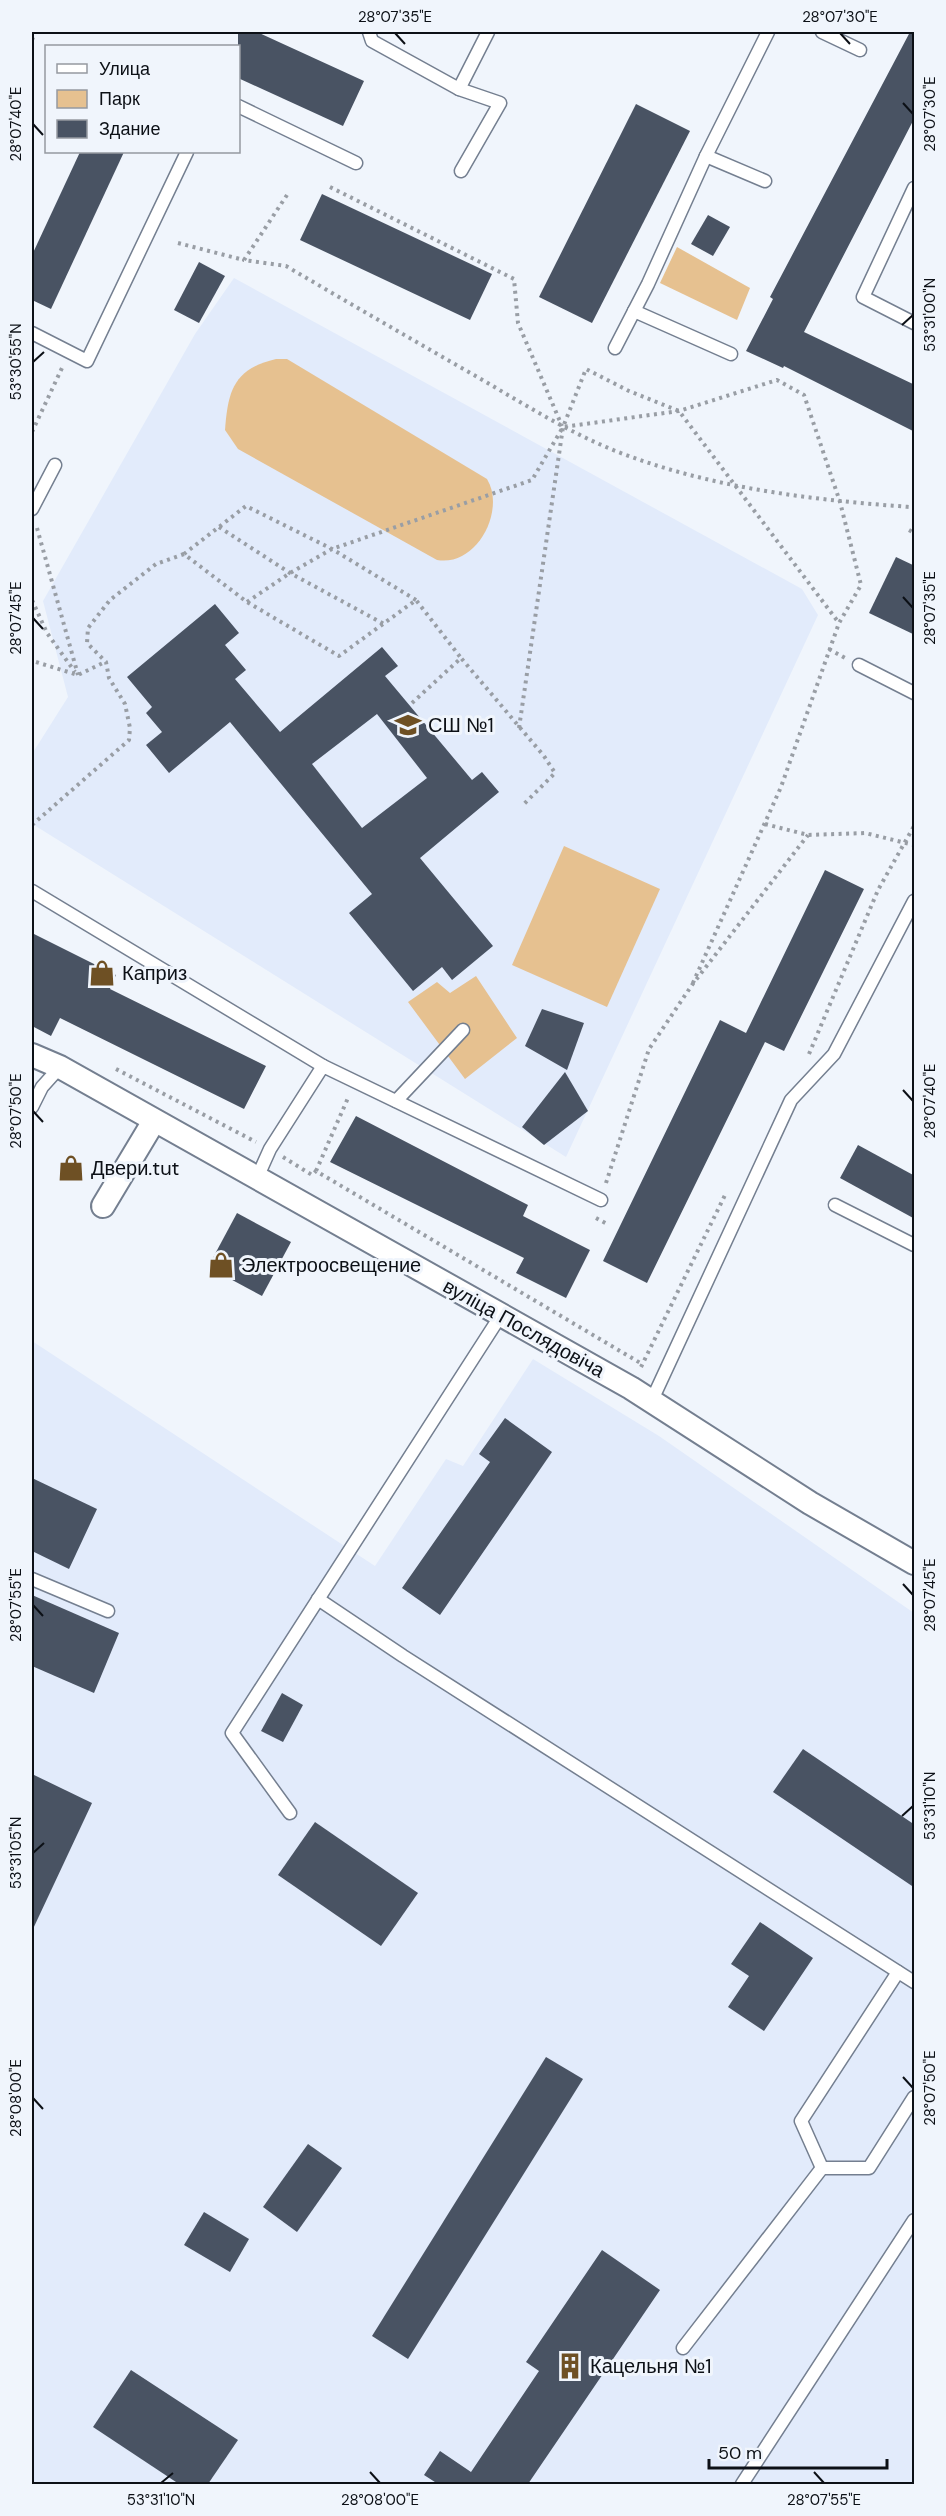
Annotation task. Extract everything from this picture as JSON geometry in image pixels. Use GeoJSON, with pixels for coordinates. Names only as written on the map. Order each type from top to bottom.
{"type":"FeatureCollection","features":[{"type":"Feature","properties":{"kind":"street","name":"вуліца Послядовіча"},"geometry":{"type":"LineString","coordinates":[[32,1055],[60,1067],[652,1400],[810,1503],[915,1563]]}},
{"type":"Feature","properties":{"kind":"street"},"geometry":{"type":"LineString","coordinates":[[103,1206],[154,1121]]}},
{"type":"Feature","properties":{"kind":"lane"},"geometry":{"type":"LineString","coordinates":[[369,32],[372,41],[459,89],[500,103],[461,171]]}},
{"type":"Feature","properties":{"kind":"lane"},"geometry":{"type":"LineString","coordinates":[[459,89],[488,32]]}},
{"type":"Feature","properties":{"kind":"lane"},"geometry":{"type":"LineString","coordinates":[[615,348],[768,32]]}},
{"type":"Feature","properties":{"kind":"lane"},"geometry":{"type":"LineString","coordinates":[[822,32],[860,50]]}},
{"type":"Feature","properties":{"kind":"lane"},"geometry":{"type":"LineString","coordinates":[[240,107],[356,163]]}},
{"type":"Feature","properties":{"kind":"lane"},"geometry":{"type":"LineString","coordinates":[[32,333],[87,361],[187,153]]}},
{"type":"Feature","properties":{"kind":"lane"},"geometry":{"type":"LineString","coordinates":[[706,156],[765,181]]}},
{"type":"Feature","properties":{"kind":"lane"},"geometry":{"type":"LineString","coordinates":[[915,188],[864,297],[915,323]]}},
{"type":"Feature","properties":{"kind":"lane"},"geometry":{"type":"LineString","coordinates":[[634,311],[731,354]]}},
{"type":"Feature","properties":{"kind":"lane"},"geometry":{"type":"LineString","coordinates":[[32,509],[55,465]]}},
{"type":"Feature","properties":{"kind":"lane"},"geometry":{"type":"LineString","coordinates":[[859,665],[915,693]]}},
{"type":"Feature","properties":{"kind":"lane"},"geometry":{"type":"LineString","coordinates":[[32,891],[322,1066],[601,1200]]}},
{"type":"Feature","properties":{"kind":"lane"},"geometry":{"type":"LineString","coordinates":[[652,1400],[791,1100],[834,1054],[915,901]]}},
{"type":"Feature","properties":{"kind":"lane"},"geometry":{"type":"LineString","coordinates":[[396,1101],[463,1030]]}},
{"type":"Feature","properties":{"kind":"lane"},"geometry":{"type":"LineString","coordinates":[[256,1178],[270,1149],[322,1066]]}},
{"type":"Feature","properties":{"kind":"lane"},"geometry":{"type":"LineString","coordinates":[[32,1107],[42,1087],[60,1067]]}},
{"type":"Feature","properties":{"kind":"lane"},"geometry":{"type":"LineString","coordinates":[[835,1205],[915,1245]]}},
{"type":"Feature","properties":{"kind":"lane"},"geometry":{"type":"LineString","coordinates":[[290,1813],[232,1733],[501,1315]]}},
{"type":"Feature","properties":{"kind":"lane"},"geometry":{"type":"LineString","coordinates":[[32,1579],[108,1611]]}},
{"type":"Feature","properties":{"kind":"lane"},"geometry":{"type":"LineString","coordinates":[[318,1599],[403,1656],[915,1982]]}},
{"type":"Feature","properties":{"kind":"lane"},"geometry":{"type":"LineString","coordinates":[[822,2168],[801,2121],[898,1972]]}},
{"type":"Feature","properties":{"kind":"lane"},"geometry":{"type":"LineString","coordinates":[[822,2168],[869,2168],[915,2097]]}},
{"type":"Feature","properties":{"kind":"lane"},"geometry":{"type":"LineString","coordinates":[[683,2349],[822,2168]]}},
{"type":"Feature","properties":{"kind":"lane"},"geometry":{"type":"LineString","coordinates":[[742,2484],[915,2220]]}},
{"type":"Feature","properties":{"kind":"path"},"geometry":{"type":"LineString","coordinates":[[32,40],[35,32]]}},
{"type":"Feature","properties":{"kind":"path"},"geometry":{"type":"LineString","coordinates":[[330,187],[514,279],[518,323],[562,427],[519,728]]}},
{"type":"Feature","properties":{"kind":"path"},"geometry":{"type":"LineString","coordinates":[[244,260],[287,195]]}},
{"type":"Feature","properties":{"kind":"path"},"geometry":{"type":"LineString","coordinates":[[178,243],[244,260],[286,266],[562,427],[626,455],[708,481],[736,486],[840,502],[915,506]]}},
{"type":"Feature","properties":{"kind":"path"},"geometry":{"type":"LineString","coordinates":[[32,432],[70,352]]}},
{"type":"Feature","properties":{"kind":"path"},"geometry":{"type":"LineString","coordinates":[[247,602],[290,573],[332,549],[532,480],[562,427],[586,369],[629,391],[679,411],[839,623]]}},
{"type":"Feature","properties":{"kind":"path"},"geometry":{"type":"LineString","coordinates":[[562,427],[679,411],[777,380],[804,395],[840,502],[861,585],[839,623],[781,787],[692,985]]}},
{"type":"Feature","properties":{"kind":"path"},"geometry":{"type":"LineString","coordinates":[[32,825],[129,740],[130,728],[125,704],[109,678],[106,662],[87,643],[88,628],[110,600],[156,564],[184,554],[246,506],[332,549],[416,600],[555,773],[522,806]]}},
{"type":"Feature","properties":{"kind":"path"},"geometry":{"type":"LineString","coordinates":[[219,527],[290,573],[384,624]]}},
{"type":"Feature","properties":{"kind":"path"},"geometry":{"type":"LineString","coordinates":[[37,528],[78,675]]}},
{"type":"Feature","properties":{"kind":"path"},"geometry":{"type":"LineString","coordinates":[[909,530],[915,533]]}},
{"type":"Feature","properties":{"kind":"path"},"geometry":{"type":"LineString","coordinates":[[184,554],[247,602],[339,656],[416,600]]}},
{"type":"Feature","properties":{"kind":"path"},"geometry":{"type":"LineString","coordinates":[[32,600],[47,633],[78,675]]}},
{"type":"Feature","properties":{"kind":"path"},"geometry":{"type":"LineString","coordinates":[[412,703],[461,658]]}},
{"type":"Feature","properties":{"kind":"path"},"geometry":{"type":"LineString","coordinates":[[36,662],[78,675],[106,662]]}},
{"type":"Feature","properties":{"kind":"path"},"geometry":{"type":"LineString","coordinates":[[765,824],[808,835],[865,833],[915,844]]}},
{"type":"Feature","properties":{"kind":"path"},"geometry":{"type":"LineString","coordinates":[[609,1225],[594,1216],[649,1049],[692,985],[808,835]]}},
{"type":"Feature","properties":{"kind":"path"},"geometry":{"type":"LineString","coordinates":[[111,1067],[270,1149],[312,1175],[316,1171],[350,1094]]}},
{"type":"Feature","properties":{"kind":"path"},"geometry":{"type":"LineString","coordinates":[[316,1171],[642,1364]]}},
{"type":"Feature","properties":{"kind":"shaded area","name":"СШ №1"},"geometry":{"type":"Polygon","coordinates":[[[234,278],[802,589],[818,615],[566,1157],[34,825],[32,820],[32,754],[68,697],[43,601],[195,334],[234,278]]]}},
{"type":"Feature","properties":{"kind":"shaded area"},"geometry":{"type":"Polygon","coordinates":[[[32,1341],[375,1566],[446,1459],[463,1466],[533,1359],[659,1436],[914,1613],[914,2484],[32,2484],[32,1341]]]}},
{"type":"Feature","properties":{"kind":"green space"},"geometry":{"type":"Polygon","coordinates":[[[677,247],[750,288],[737,320],[660,283],[677,247]]]}},
{"type":"Feature","properties":{"kind":"green space"},"geometry":{"type":"Polygon","coordinates":[[[287,359],[487,479],[492,492],[493,506],[484,534],[475,546],[464,555],[451,560],[437,560],[238,449],[225,430],[231,393],[242,375],[262,363],[287,359]]]}},
{"type":"Feature","properties":{"kind":"green space"},"geometry":{"type":"Polygon","coordinates":[[[564,846],[660,889],[607,1007],[512,965],[564,846]]]}},
{"type":"Feature","properties":{"kind":"green space"},"geometry":{"type":"Polygon","coordinates":[[[476,976],[517,1038],[465,1079],[408,1002],[437,982],[450,993],[476,976]]]}},
{"type":"Feature","properties":{"kind":"building"},"geometry":{"type":"Polygon","coordinates":[[[238,32],[257,32],[364,81],[343,126],[240,79],[240,45],[238,45],[238,32]]]}},
{"type":"Feature","properties":{"kind":"building"},"geometry":{"type":"Polygon","coordinates":[[[910,32],[915,32],[915,117],[804,332],[915,385],[915,432],[784,366],[783,368],[746,351],[773,299],[770,297],[910,32]]]}},
{"type":"Feature","properties":{"kind":"building"},"geometry":{"type":"Polygon","coordinates":[[[636,104],[690,131],[592,323],[539,297],[636,104]]]}},
{"type":"Feature","properties":{"kind":"building"},"geometry":{"type":"Polygon","coordinates":[[[80,153],[124,153],[51,309],[32,300],[32,255],[80,153]]]}},
{"type":"Feature","properties":{"kind":"building"},"geometry":{"type":"Polygon","coordinates":[[[322,194],[492,274],[470,320],[300,240],[322,194]]]}},
{"type":"Feature","properties":{"kind":"building"},"geometry":{"type":"Polygon","coordinates":[[[708,215],[730,227],[713,256],[691,244],[708,215]]]}},
{"type":"Feature","properties":{"kind":"building"},"geometry":{"type":"Polygon","coordinates":[[[199,262],[225,276],[199,323],[174,310],[199,262]]]}},
{"type":"Feature","properties":{"kind":"building"},"geometry":{"type":"Polygon","coordinates":[[[896,557],[915,566],[915,635],[869,613],[896,557]]]}},
{"type":"Feature","properties":{"kind":"building"},"geometry":{"type":"Polygon","coordinates":[[[215,604],[239,633],[225,645],[246,670],[235,679],[280,732],[382,647],[398,666],[385,676],[472,780],[482,772],[499,792],[420,858],[493,946],[452,980],[442,967],[413,991],[349,913],[372,894],[230,722],[169,773],[146,745],[162,732],[146,713],[152,707],[127,677],[215,604]],[[377,714],[312,764],[362,828],[427,778],[377,714]]]}},
{"type":"Feature","properties":{"kind":"building"},"geometry":{"type":"Polygon","coordinates":[[[825,870],[864,889],[784,1051],[765,1042],[647,1283],[603,1261],[720,1020],[746,1033],[825,870]]]}},
{"type":"Feature","properties":{"kind":"building"},"geometry":{"type":"Polygon","coordinates":[[[32,933],[116,975],[110,989],[266,1066],[244,1109],[60,1018],[51,1036],[32,1026],[32,933]]]}},
{"type":"Feature","properties":{"kind":"building"},"geometry":{"type":"Polygon","coordinates":[[[542,1009],[584,1023],[567,1070],[525,1046],[542,1009]]]}},
{"type":"Feature","properties":{"kind":"building"},"geometry":{"type":"Polygon","coordinates":[[[565,1072],[588,1111],[544,1145],[522,1127],[565,1072]]]}},
{"type":"Feature","properties":{"kind":"building"},"geometry":{"type":"Polygon","coordinates":[[[356,1116],[528,1205],[523,1216],[590,1250],[566,1298],[516,1273],[524,1258],[330,1162],[356,1116]]]}},
{"type":"Feature","properties":{"kind":"building"},"geometry":{"type":"Polygon","coordinates":[[[858,1145],[915,1176],[915,1219],[840,1178],[858,1145]]]}},
{"type":"Feature","properties":{"kind":"building"},"geometry":{"type":"Polygon","coordinates":[[[237,1213],[291,1242],[262,1296],[208,1267],[237,1213]]]}},
{"type":"Feature","properties":{"kind":"building"},"geometry":{"type":"Polygon","coordinates":[[[505,1418],[552,1452],[440,1615],[402,1588],[490,1462],[479,1454],[505,1418]]]}},
{"type":"Feature","properties":{"kind":"building"},"geometry":{"type":"Polygon","coordinates":[[[32,1478],[97,1509],[69,1569],[32,1551],[32,1478]]]}},
{"type":"Feature","properties":{"kind":"building"},"geometry":{"type":"Polygon","coordinates":[[[32,1595],[119,1633],[94,1693],[32,1666],[32,1595]]]}},
{"type":"Feature","properties":{"kind":"building"},"geometry":{"type":"Polygon","coordinates":[[[282,1693],[303,1705],[283,1742],[261,1731],[282,1693]]]}},
{"type":"Feature","properties":{"kind":"building"},"geometry":{"type":"Polygon","coordinates":[[[803,1749],[915,1825],[915,1888],[773,1792],[803,1749]]]}},
{"type":"Feature","properties":{"kind":"building"},"geometry":{"type":"Polygon","coordinates":[[[32,1774],[92,1803],[32,1931],[32,1774]]]}},
{"type":"Feature","properties":{"kind":"building"},"geometry":{"type":"Polygon","coordinates":[[[315,1822],[418,1893],[381,1946],[278,1875],[315,1822]]]}},
{"type":"Feature","properties":{"kind":"building"},"geometry":{"type":"Polygon","coordinates":[[[760,1922],[813,1958],[764,2031],[728,2007],[749,1976],[731,1964],[760,1922]]]}},
{"type":"Feature","properties":{"kind":"building"},"geometry":{"type":"Polygon","coordinates":[[[546,2057],[583,2079],[408,2359],[372,2336],[546,2057]]]}},
{"type":"Feature","properties":{"kind":"building"},"geometry":{"type":"Polygon","coordinates":[[[308,2144],[342,2168],[297,2232],[263,2207],[308,2144]]]}},
{"type":"Feature","properties":{"kind":"building"},"geometry":{"type":"Polygon","coordinates":[[[204,2212],[249,2239],[230,2272],[184,2245],[204,2212]]]}},
{"type":"Feature","properties":{"kind":"building","name":"Кацельня №1"},"geometry":{"type":"Polygon","coordinates":[[[602,2250],[660,2290],[528,2484],[438,2484],[424,2475],[440,2451],[471,2472],[539,2371],[526,2362],[602,2250]]]}},
{"type":"Feature","properties":{"kind":"building"},"geometry":{"type":"Polygon","coordinates":[[[131,2370],[238,2440],[208,2484],[179,2484],[93,2427],[131,2370]]]}},
{"type":"Feature","properties":{"kind":"place","name":"СШ №1"},"geometry":{"type":"Point","coordinates":[408,725]}},
{"type":"Feature","properties":{"kind":"place","name":"Каприз"},"geometry":{"type":"Point","coordinates":[102,973]}},
{"type":"Feature","properties":{"kind":"place","name":"Двери.tut"},"geometry":{"type":"Point","coordinates":[71,1168]}},
{"type":"Feature","properties":{"kind":"place","name":"Электроосвещение"},"geometry":{"type":"Point","coordinates":[221,1265]}},
{"type":"Feature","properties":{"kind":"place","name":"Кацельня №1"},"geometry":{"type":"Point","coordinates":[570,2366]}}]}
